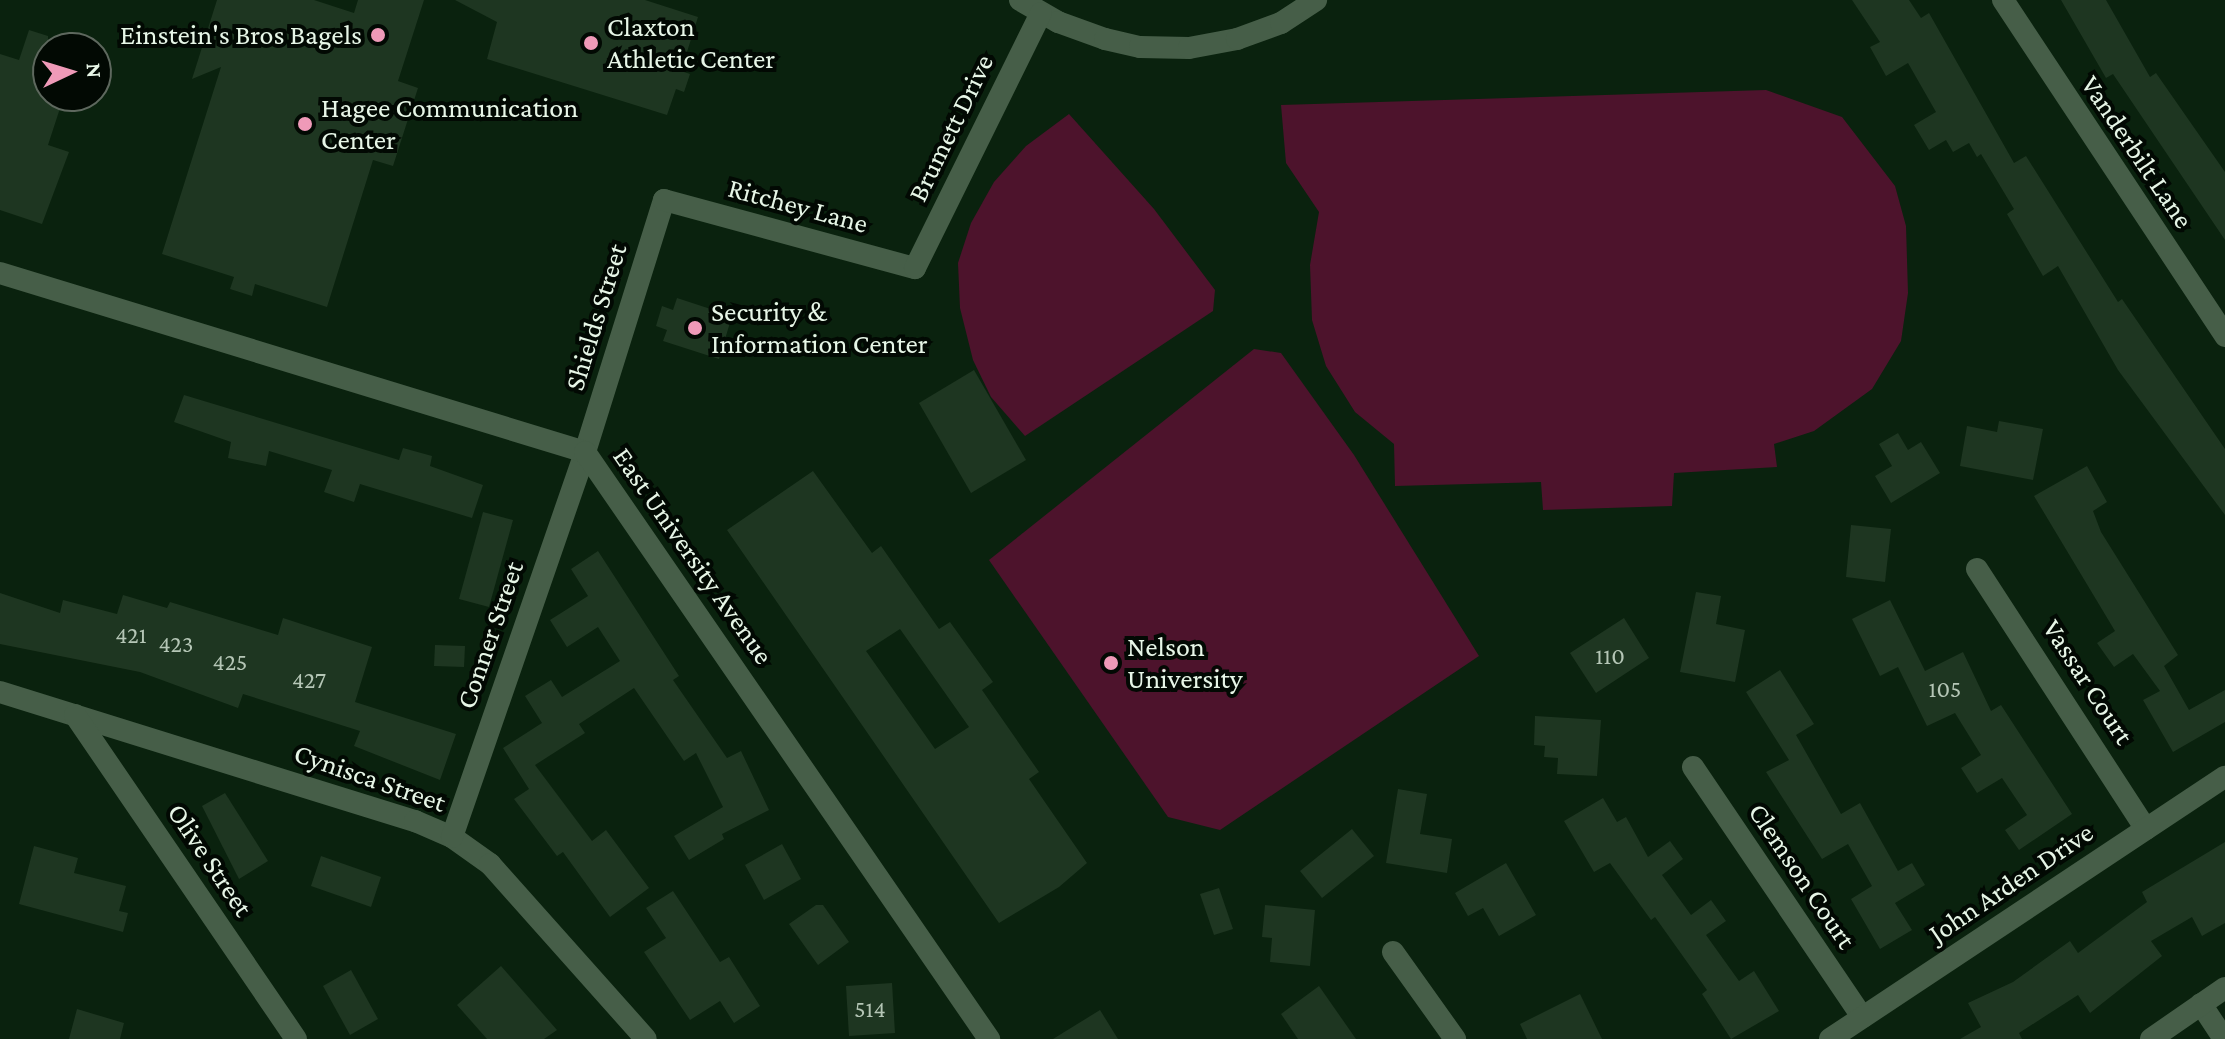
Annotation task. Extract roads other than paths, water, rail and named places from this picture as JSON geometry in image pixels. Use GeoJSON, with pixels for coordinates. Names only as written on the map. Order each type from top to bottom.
{"type":"FeatureCollection","features":[{"type":"Feature","properties":{"kind":"street"},"geometry":{"type":"LineString","coordinates":[[1020,0],[1041,13],[1116,42],[1189,48],[1237,39],[1281,23],[1316,0]]}},
{"type":"Feature","properties":{"kind":"street","name":"Vanderbilt Lane"},"geometry":{"type":"LineString","coordinates":[[2003,0],[2225,336]]}},
{"type":"Feature","properties":{"kind":"street","name":"Brumett Drive"},"geometry":{"type":"LineString","coordinates":[[915,268],[1041,13]]}},
{"type":"Feature","properties":{"kind":"street","name":"Ritchey Lane"},"geometry":{"type":"LineString","coordinates":[[664,200],[915,268]]}},
{"type":"Feature","properties":{"kind":"street","name":"Shields Street"},"geometry":{"type":"LineString","coordinates":[[585,452],[664,200]]}},
{"type":"Feature","properties":{"kind":"street","name":"East University Avenue"},"geometry":{"type":"LineString","coordinates":[[0,273],[585,452],[986,1038]]}},
{"type":"Feature","properties":{"kind":"street","name":"Conner Street"},"geometry":{"type":"LineString","coordinates":[[452,837],[585,452]]}},
{"type":"Feature","properties":{"kind":"street","name":"Vassar Court"},"geometry":{"type":"LineString","coordinates":[[1977,569],[2146,829]]}},
{"type":"Feature","properties":{"kind":"street","name":"Cynisca Street"},"geometry":{"type":"LineString","coordinates":[[0,692],[415,821],[452,837],[490,864],[646,1039]]}},
{"type":"Feature","properties":{"kind":"street","name":"Olive Street"},"geometry":{"type":"LineString","coordinates":[[75,715],[296,1039]]}},
{"type":"Feature","properties":{"kind":"street","name":"Clemson Court"},"geometry":{"type":"LineString","coordinates":[[1693,767],[1862,1017]]}},
{"type":"Feature","properties":{"kind":"street","name":"John Arden Drive"},"geometry":{"type":"LineString","coordinates":[[1830,1039],[2225,777]]}},
{"type":"Feature","properties":{"kind":"street"},"geometry":{"type":"LineString","coordinates":[[1393,952],[1455,1039]]}},
{"type":"Feature","properties":{"kind":"street"},"geometry":{"type":"LineString","coordinates":[[2151,1039],[2225,988]]}},
{"type":"Feature","properties":{"kind":"street"},"geometry":{"type":"LineString","coordinates":[[2201,1004],[2224,1039]]}},
{"type":"Feature","properties":{"kind":"place","name":"Einstein's Bros Bagels"},"geometry":{"type":"Point","coordinates":[378,35]}},
{"type":"Feature","properties":{"kind":"place","name":"Claxton Athletic Center"},"geometry":{"type":"Point","coordinates":[591,43]}},
{"type":"Feature","properties":{"kind":"place","name":"Hagee Communication Center"},"geometry":{"type":"Point","coordinates":[305,124]}},
{"type":"Feature","properties":{"kind":"place","name":"Security & Information Center"},"geometry":{"type":"Point","coordinates":[695,328]}},
{"type":"Feature","properties":{"kind":"place","name":"Nelson University"},"geometry":{"type":"Point","coordinates":[1111,663]}}]}
